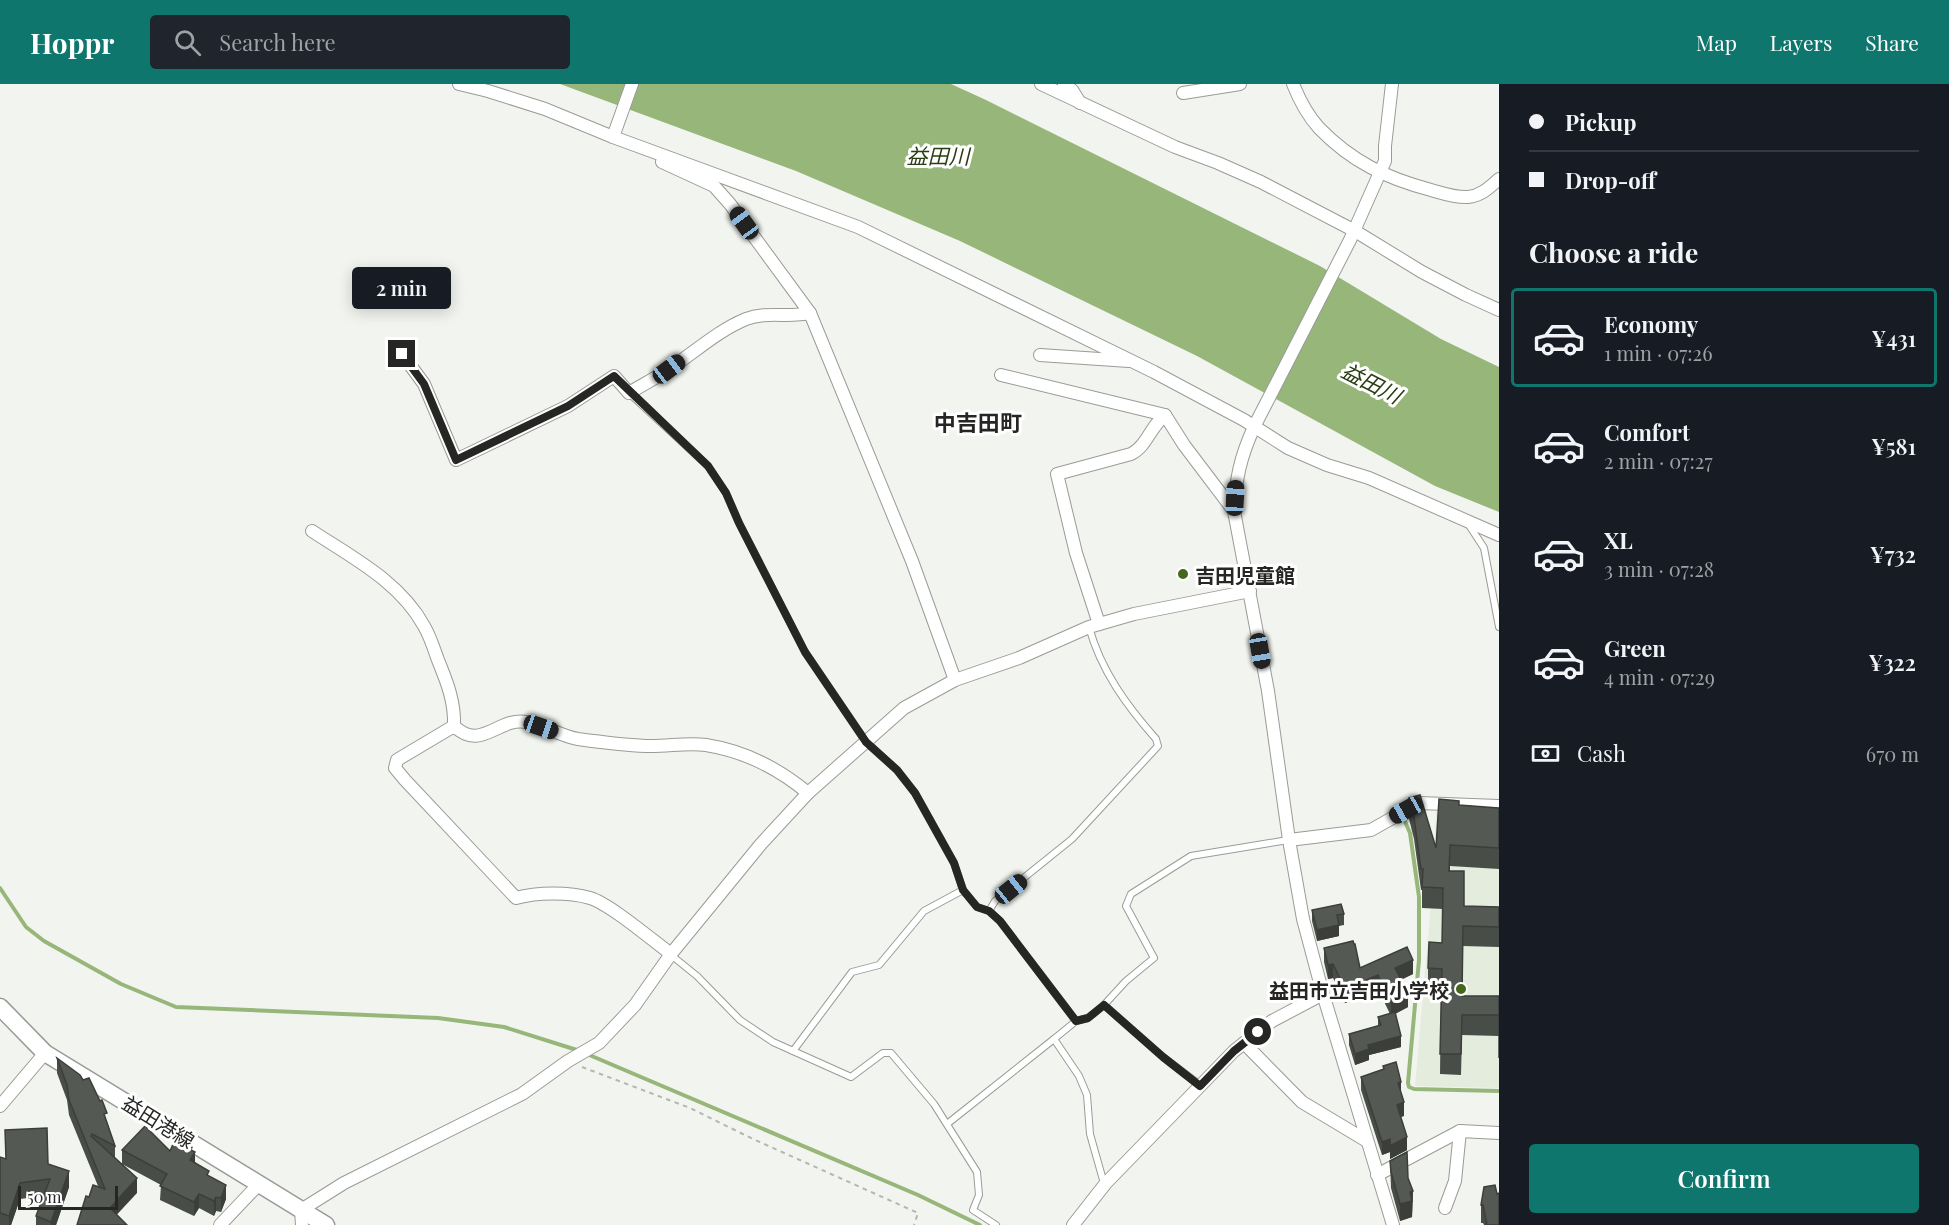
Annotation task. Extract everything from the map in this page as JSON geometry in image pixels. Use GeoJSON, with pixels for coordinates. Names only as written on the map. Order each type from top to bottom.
{"type":"FeatureCollection","features":[{"type":"Feature","properties":{"kind":"main road","name":"益田港線"},"geometry":{"type":"LineString","coordinates":[[0,1007],[45,1053],[259,1184],[301,1217],[326,1225]]}},
{"type":"Feature","properties":{"kind":"street"},"geometry":{"type":"LineString","coordinates":[[459,84],[488,91],[614,132],[646,148],[858,227],[1134,362],[1244,420],[1256,422],[1288,448],[1327,465],[1369,478],[1499,535]]}},
{"type":"Feature","properties":{"kind":"street"},"geometry":{"type":"LineString","coordinates":[[614,132],[632,84]]}},
{"type":"Feature","properties":{"kind":"street"},"geometry":{"type":"LineString","coordinates":[[1041,84],[1175,147],[1260,182],[1352,235],[1499,310]]}},
{"type":"Feature","properties":{"kind":"street"},"geometry":{"type":"LineString","coordinates":[[1064,84],[1072,90],[1080,103]]}},
{"type":"Feature","properties":{"kind":"street"},"geometry":{"type":"LineString","coordinates":[[1183,93],[1240,84]]}},
{"type":"Feature","properties":{"kind":"street"},"geometry":{"type":"LineString","coordinates":[[1293,84],[1317,126],[1343,149],[1380,174],[1445,194],[1468,197],[1487,190],[1499,179]]}},
{"type":"Feature","properties":{"kind":"street"},"geometry":{"type":"LineString","coordinates":[[1392,84],[1385,161],[1352,235],[1256,422],[1242,454],[1234,511],[1268,691],[1289,840],[1303,919],[1323,994],[1393,1225]]}},
{"type":"Feature","properties":{"kind":"street"},"geometry":{"type":"LineString","coordinates":[[646,148],[655,159],[714,186],[730,204],[810,313],[912,561],[955,680]]}},
{"type":"Feature","properties":{"kind":"street"},"geometry":{"type":"LineString","coordinates":[[402,354],[424,384],[456,460],[568,406],[614,376],[629,393],[669,369],[705,342],[745,319],[758,316],[799,316],[810,313]]}},
{"type":"Feature","properties":{"kind":"street"},"geometry":{"type":"LineString","coordinates":[[1040,356],[1134,362]]}},
{"type":"Feature","properties":{"kind":"street"},"geometry":{"type":"LineString","coordinates":[[1001,375],[1165,416],[1234,511]]}},
{"type":"Feature","properties":{"kind":"street"},"geometry":{"type":"LineString","coordinates":[[1094,626],[1057,474],[1139,450],[1155,423],[1165,416]]}},
{"type":"Feature","properties":{"kind":"street"},"geometry":{"type":"LineString","coordinates":[[312,531],[381,576],[403,597],[424,625],[446,678],[455,709],[454,726],[462,734],[474,737],[510,723],[525,721],[575,738],[646,746],[705,744],[757,760],[808,793]]}},
{"type":"Feature","properties":{"kind":"street"},"geometry":{"type":"LineString","coordinates":[[301,1217],[344,1183],[522,1094],[568,1061],[599,1043],[615,1029],[635,1005],[670,954],[760,844],[808,793],[904,708],[955,680],[1019,658],[1094,626],[1158,609],[1250,591]]}},
{"type":"Feature","properties":{"kind":"street"},"geometry":{"type":"LineString","coordinates":[[454,726],[397,760],[395,768],[516,898],[553,893],[591,898],[670,954]]}},
{"type":"Feature","properties":{"kind":"street"},"geometry":{"type":"LineString","coordinates":[[1289,840],[1371,830],[1419,803],[1499,806]]}},
{"type":"Feature","properties":{"kind":"street"},"geometry":{"type":"LineString","coordinates":[[1072,1225],[1106,1183],[1244,1043],[1272,1021],[1323,994]]}},
{"type":"Feature","properties":{"kind":"street"},"geometry":{"type":"LineString","coordinates":[[1244,1043],[1302,1102],[1367,1141]]}},
{"type":"Feature","properties":{"kind":"street"},"geometry":{"type":"LineString","coordinates":[[0,1106],[45,1053]]}},
{"type":"Feature","properties":{"kind":"street"},"geometry":{"type":"LineString","coordinates":[[1377,1175],[1460,1131],[1499,1133]]}},
{"type":"Feature","properties":{"kind":"street"},"geometry":{"type":"LineString","coordinates":[[1445,1208],[1455,1181],[1460,1131]]}},
{"type":"Feature","properties":{"kind":"street"},"geometry":{"type":"LineString","coordinates":[[220,1225],[259,1184]]}},
{"type":"Feature","properties":{"kind":"lane"},"geometry":{"type":"LineString","coordinates":[[629,393],[708,466],[726,493],[805,652],[866,742],[897,770],[915,793],[954,863],[963,890],[977,907],[989,911],[1000,921],[1076,1021]]}},
{"type":"Feature","properties":{"kind":"lane"},"geometry":{"type":"LineString","coordinates":[[1466,519],[1484,548],[1499,627]]}},
{"type":"Feature","properties":{"kind":"lane"},"geometry":{"type":"LineString","coordinates":[[989,911],[995,901],[1072,839],[1158,746],[1156,740],[1122,697],[1104,667],[1095,649],[1094,626]]}},
{"type":"Feature","properties":{"kind":"lane"},"geometry":{"type":"LineString","coordinates":[[947,1124],[1076,1021],[1088,1018],[1104,1005],[1126,981],[1154,958],[1126,906],[1131,894],[1191,856],[1289,840]]}},
{"type":"Feature","properties":{"kind":"lane"},"geometry":{"type":"LineString","coordinates":[[793,1051],[852,972],[879,965],[924,910],[963,890]]}},
{"type":"Feature","properties":{"kind":"lane"},"geometry":{"type":"LineString","coordinates":[[670,954],[697,976],[740,1020],[773,1042],[851,1077],[884,1053],[891,1053],[934,1104],[977,1172],[979,1195],[973,1210],[996,1225]]}},
{"type":"Feature","properties":{"kind":"lane"},"geometry":{"type":"LineString","coordinates":[[1104,1005],[1200,1086]]}},
{"type":"Feature","properties":{"kind":"lane"},"geometry":{"type":"LineString","coordinates":[[1054,1039],[1079,1076],[1087,1095],[1090,1134],[1103,1180],[1106,1183]]}},
{"type":"Feature","properties":{"kind":"path"},"geometry":{"type":"LineString","coordinates":[[568,1061],[690,1108],[918,1214],[914,1225]]}},
{"type":"Feature","properties":{"kind":"shaded area","name":"益田市立吉田小学校"},"geometry":{"type":"Polygon","coordinates":[[[1436,812],[1499,816],[1499,1088],[1415,1086],[1432,892],[1436,812]]]}},
{"type":"Feature","properties":{"kind":"water","name":"益田川"},"geometry":{"type":"Polygon","coordinates":[[[560,84],[951,84],[1320,266],[1441,339],[1499,367],[1499,512],[1435,486],[1197,356],[960,241],[796,171],[560,84]]]}},
{"type":"Feature","properties":{"kind":"building"},"geometry":{"type":"Polygon","coordinates":[[[1420,795],[1436,848],[1439,799],[1459,801],[1459,805],[1499,808],[1499,848],[1450,845],[1449,871],[1464,871],[1464,906],[1499,907],[1499,927],[1463,926],[1462,996],[1499,996],[1499,1015],[1462,1015],[1461,1054],[1440,1054],[1442,969],[1428,968],[1429,942],[1442,943],[1443,888],[1422,887],[1423,869],[1421,869],[1409,798],[1420,795]]]}},
{"type":"Feature","properties":{"kind":"building"},"geometry":{"type":"Polygon","coordinates":[[[1341,904],[1344,914],[1337,915],[1339,925],[1317,930],[1312,910],[1341,904]]]}},
{"type":"Feature","properties":{"kind":"building"},"geometry":{"type":"Polygon","coordinates":[[[1353,941],[1360,968],[1407,947],[1413,960],[1395,968],[1408,993],[1391,1002],[1378,975],[1345,989],[1333,964],[1328,965],[1324,948],[1353,941]]]}},
{"type":"Feature","properties":{"kind":"building"},"geometry":{"type":"Polygon","coordinates":[[[1395,1012],[1401,1036],[1368,1045],[1369,1049],[1355,1054],[1349,1034],[1381,1025],[1378,1017],[1395,1012]]]}},
{"type":"Feature","properties":{"kind":"building"},"geometry":{"type":"Polygon","coordinates":[[[57,1058],[80,1075],[83,1080],[89,1078],[107,1113],[104,1114],[115,1146],[92,1134],[91,1136],[137,1178],[110,1208],[127,1225],[77,1225],[86,1196],[89,1197],[93,1185],[105,1189],[69,1100],[67,1085],[57,1058]]]}},
{"type":"Feature","properties":{"kind":"building"},"geometry":{"type":"Polygon","coordinates":[[[1396,1062],[1401,1082],[1398,1083],[1404,1102],[1397,1105],[1407,1137],[1390,1146],[1390,1139],[1382,1142],[1361,1077],[1396,1062]]]}},
{"type":"Feature","properties":{"kind":"building"},"geometry":{"type":"Polygon","coordinates":[[[145,1126],[170,1151],[174,1142],[178,1144],[182,1142],[192,1147],[191,1150],[195,1152],[190,1160],[209,1171],[207,1175],[226,1185],[221,1198],[216,1197],[214,1201],[199,1194],[194,1202],[160,1186],[167,1174],[122,1150],[145,1126]]]}},
{"type":"Feature","properties":{"kind":"building"},"geometry":{"type":"Polygon","coordinates":[[[47,1128],[48,1164],[69,1171],[51,1222],[36,1216],[50,1179],[20,1183],[9,1216],[0,1213],[0,1157],[6,1159],[5,1130],[47,1128]]]}},
{"type":"Feature","properties":{"kind":"building"},"geometry":{"type":"Polygon","coordinates":[[[1407,1152],[1408,1178],[1413,1191],[1410,1192],[1412,1201],[1400,1204],[1390,1161],[1407,1152]]]}},
{"type":"Feature","properties":{"kind":"building"},"geometry":{"type":"Polygon","coordinates":[[[1495,1185],[1497,1194],[1499,1193],[1499,1225],[1487,1225],[1483,1205],[1481,1205],[1484,1187],[1495,1185]]]}},
{"type":"Feature","properties":{"kind":"waterway"},"geometry":{"type":"LineString","coordinates":[[1403,817],[1410,833],[1419,897],[1419,960],[1409,1087],[1499,1091]]}},
{"type":"Feature","properties":{"kind":"waterway"},"geometry":{"type":"LineString","coordinates":[[0,888],[26,927],[44,941],[121,984],[176,1007],[438,1018],[504,1027],[580,1051]]}},
{"type":"Feature","properties":{"kind":"waterway"},"geometry":{"type":"LineString","coordinates":[[587,1054],[918,1195],[980,1225]]}},
{"type":"Feature","properties":{"kind":"place","name":"吉田児童館"},"geometry":{"type":"Point","coordinates":[1183,574]}},
{"type":"Feature","properties":{"kind":"place","name":"益田市立吉田小学校"},"geometry":{"type":"Point","coordinates":[1461,989]}},
{"type":"Feature","properties":{"kind":"district","name":"中吉田町"},"geometry":{"type":"Point","coordinates":[978,422]}},
{"type":"Feature","properties":{"kind":"route"},"geometry":{"type":"LineString","coordinates":[[402,354],[424,384],[456,460],[568,406],[614,376],[629,393],[708,466],[726,493],[805,652],[853,725],[866,742],[897,770],[915,793],[954,863],[963,890],[977,907],[989,911],[1000,921],[1076,1021],[1088,1018],[1104,1005],[1200,1086],[1234,1051],[1258,1032]]}}]}
